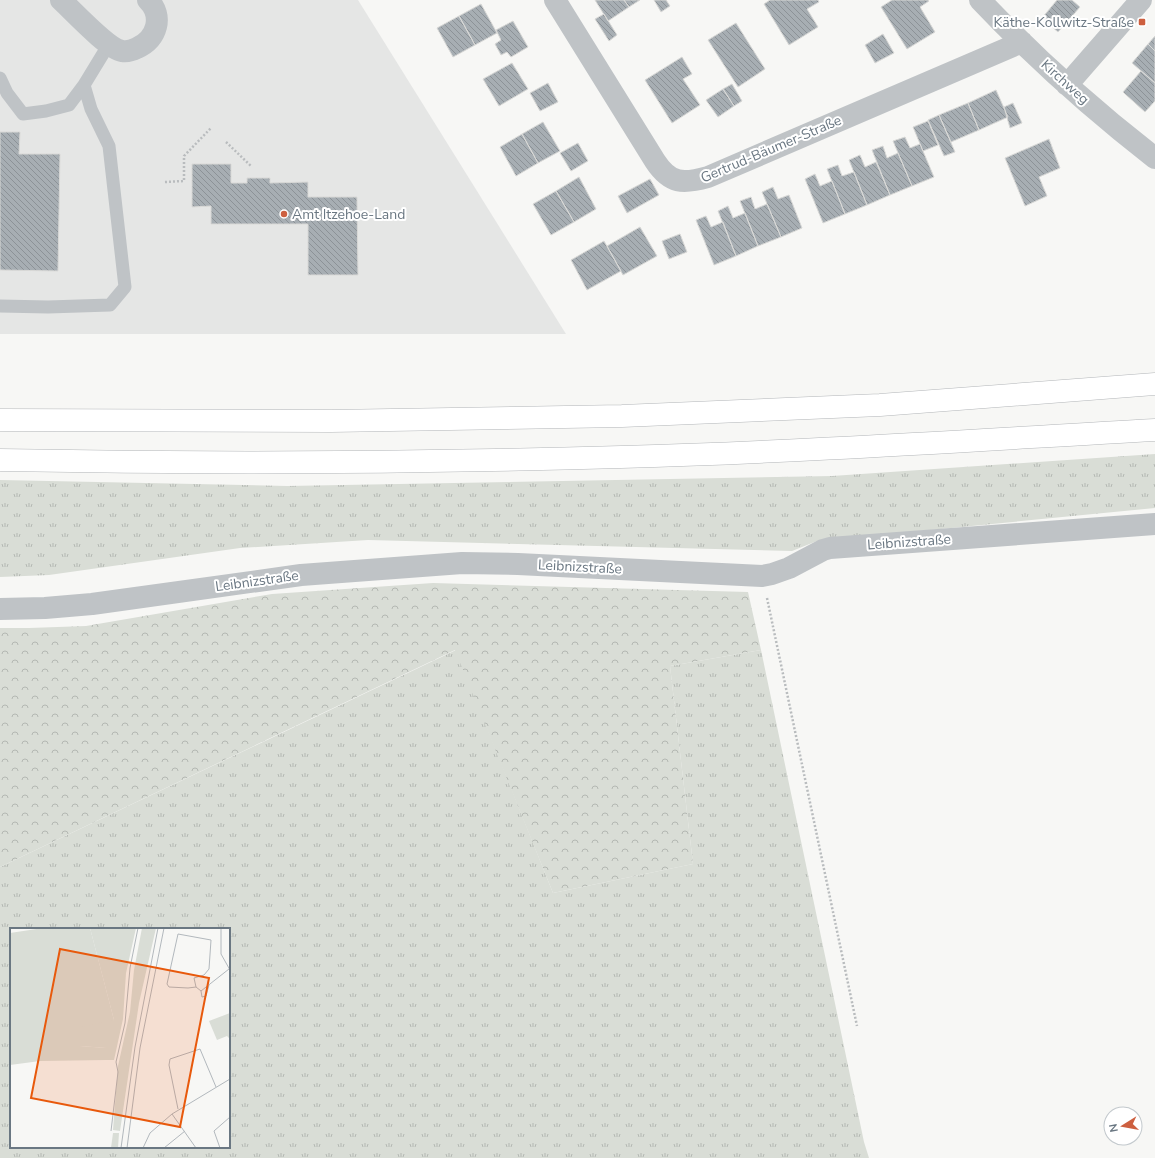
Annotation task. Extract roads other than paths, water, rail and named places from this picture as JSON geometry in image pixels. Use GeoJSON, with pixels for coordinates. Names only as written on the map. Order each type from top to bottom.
{"type":"FeatureCollection","features":[{"type":"Feature","properties":{"kind":"highway"},"geometry":{"type":"LineString","coordinates":[[0,420],[330,421],[622,416],[880,405],[1155,384]]}},
{"type":"Feature","properties":{"kind":"highway"},"geometry":{"type":"LineString","coordinates":[[0,460],[335,463],[623,457],[893,445],[1155,430]]}},
{"type":"Feature","properties":{"kind":"street"},"geometry":{"type":"LineString","coordinates":[[61,0],[108,44],[123,52],[131,51],[139,47],[151,37],[155,30],[157,22],[156,14],[154,6],[148,0]]}},
{"type":"Feature","properties":{"kind":"street","name":"Gertrud-Bäumer-Straße"},"geometry":{"type":"LineString","coordinates":[[555,0],[658,166],[668,176],[676,181],[689,181],[708,177],[1022,42]]}},
{"type":"Feature","properties":{"kind":"street","name":"Kirchweg"},"geometry":{"type":"LineString","coordinates":[[980,0],[1067,85],[1155,158]]}},
{"type":"Feature","properties":{"kind":"street"},"geometry":{"type":"LineString","coordinates":[[1067,85],[1141,0]]}},
{"type":"Feature","properties":{"kind":"street","name":"Leibnizstraße"},"geometry":{"type":"LineString","coordinates":[[0,609],[66,607],[98,604],[301,574],[462,564],[518,564],[762,576],[780,572],[823,550],[830,548],[1155,524]]}},
{"type":"Feature","properties":{"kind":"lane"},"geometry":{"type":"LineString","coordinates":[[0,78],[7,93],[23,114],[46,111],[68,105],[84,85],[108,44]]}},
{"type":"Feature","properties":{"kind":"lane"},"geometry":{"type":"LineString","coordinates":[[0,306],[48,307],[110,305],[125,287],[109,146],[91,109],[84,85]]}},
{"type":"Feature","properties":{"kind":"place","name":"Käthe-Kollwitz-Straße"},"geometry":{"type":"Point","coordinates":[1142,22]}},
{"type":"Feature","properties":{"kind":"place","name":"Amt Itzehoe-Land"},"geometry":{"type":"Point","coordinates":[284,214]}}]}
